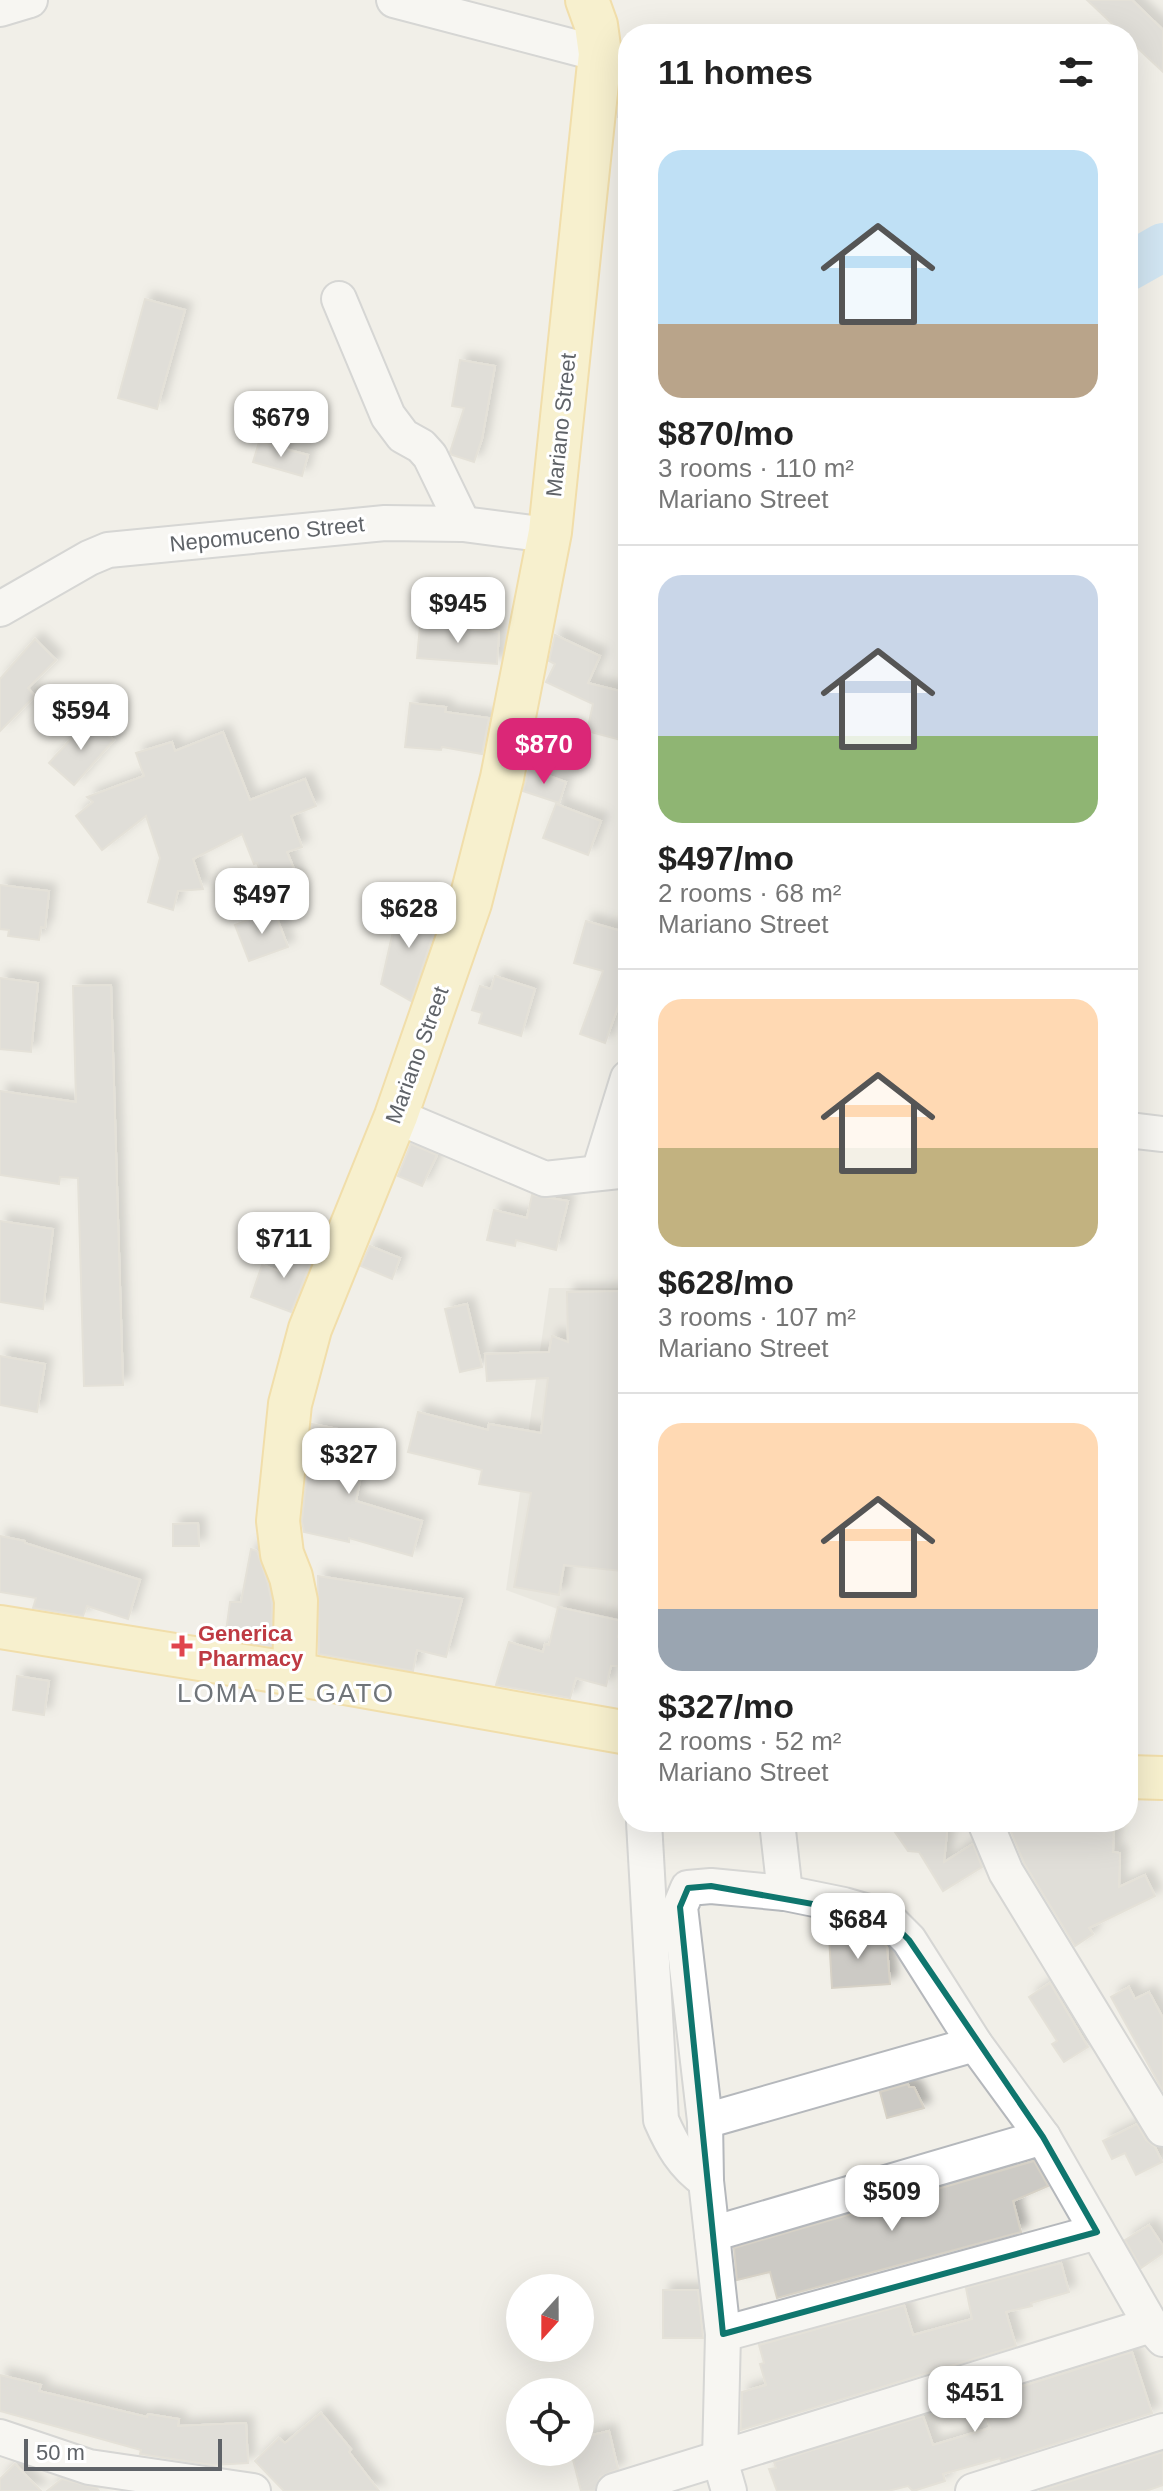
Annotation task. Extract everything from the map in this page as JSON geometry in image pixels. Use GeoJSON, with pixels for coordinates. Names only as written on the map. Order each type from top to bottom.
{"type":"FeatureCollection","features":[{"type":"Feature","properties":{"kind":"main road","name":"Mariano Street"},"geometry":{"type":"LineString","coordinates":[[294,1674],[296,1601],[282,1554],[278,1521],[290,1404],[310,1329],[396,1116],[470,903],[502,778],[550,532],[600,54],[596,25],[587,0]]}},
{"type":"Feature","properties":{"kind":"main road"},"geometry":{"type":"LineString","coordinates":[[0,1627],[294,1674],[618,1731]]}},
{"type":"Feature","properties":{"kind":"main road"},"geometry":{"type":"LineString","coordinates":[[1138,1777],[1163,1778]]}},
{"type":"Feature","properties":{"kind":"street"},"geometry":{"type":"LineString","coordinates":[[394,0],[600,54]]}},
{"type":"Feature","properties":{"kind":"street"},"geometry":{"type":"LineString","coordinates":[[339,299],[388,416],[403,436],[421,446],[430,456],[463,524]]}},
{"type":"Feature","properties":{"kind":"street","name":"Nepomuceno Street"},"geometry":{"type":"LineString","coordinates":[[0,609],[108,550],[385,523],[463,524],[533,533],[550,532]]}},
{"type":"Feature","properties":{"kind":"street"},"geometry":{"type":"LineString","coordinates":[[396,1116],[545,1179],[613,1171],[618,1140]]}},
{"type":"Feature","properties":{"kind":"street"},"geometry":{"type":"LineString","coordinates":[[1138,1131],[1163,1134]]}},
{"type":"Feature","properties":{"kind":"street"},"geometry":{"type":"LineString","coordinates":[[645,1832],[661,2120],[674,2149],[692,2171],[706,2181]]}},
{"type":"Feature","properties":{"kind":"street"},"geometry":{"type":"LineString","coordinates":[[778,1832],[785,1893]]}},
{"type":"Feature","properties":{"kind":"street"},"geometry":{"type":"LineString","coordinates":[[989,1832],[1006,1872],[1163,2129]]}},
{"type":"Feature","properties":{"kind":"street"},"geometry":{"type":"LineString","coordinates":[[614,2491],[724,2475],[1157,2332],[1043,2137],[975,2044],[909,1940],[886,1917],[785,1893],[711,1886],[688,1888],[680,1907],[705,2121],[706,2181],[723,2334],[724,2475]]}},
{"type":"Feature","properties":{"kind":"street"},"geometry":{"type":"LineString","coordinates":[[705,2121],[975,2044]]}},
{"type":"Feature","properties":{"kind":"street"},"geometry":{"type":"LineString","coordinates":[[712,2234],[1043,2137]]}},
{"type":"Feature","properties":{"kind":"street"},"geometry":{"type":"LineString","coordinates":[[723,2334],[1097,2232]]}},
{"type":"Feature","properties":{"kind":"street"},"geometry":{"type":"LineString","coordinates":[[973,2491],[1163,2431]]}},
{"type":"Feature","properties":{"kind":"street"},"geometry":{"type":"LineString","coordinates":[[0,2437],[99,2479],[253,2491]]}},
{"type":"Feature","properties":{"kind":"highlighted area"},"geometry":{"type":"Polygon","coordinates":[[[711,1886],[886,1917],[909,1940],[1043,2137],[1097,2232],[723,2334],[680,1907],[688,1888],[711,1886]]]}},
{"type":"Feature","properties":{"kind":"shaded area"},"geometry":{"type":"Polygon","coordinates":[[[549,1288],[618,1288],[618,1631],[506,1590],[549,1288]]]}},
{"type":"Feature","properties":{"kind":"building"},"geometry":{"type":"Polygon","coordinates":[[[1087,0],[1132,0],[1163,30],[1163,72],[1138,48],[1138,24],[1112,24],[1087,0]]]}},
{"type":"Feature","properties":{"kind":"building"},"geometry":{"type":"Polygon","coordinates":[[[145,299],[185,310],[157,409],[118,398],[145,299]]]}},
{"type":"Feature","properties":{"kind":"building"},"geometry":{"type":"Polygon","coordinates":[[[460,360],[495,366],[482,439],[474,462],[450,452],[464,408],[452,406],[460,360]]]}},
{"type":"Feature","properties":{"kind":"building"},"geometry":{"type":"Polygon","coordinates":[[[259,442],[308,455],[302,476],[253,462],[259,442]]]}},
{"type":"Feature","properties":{"kind":"building"},"geometry":{"type":"Polygon","coordinates":[[[420,625],[499,632],[497,664],[417,658],[420,625]]]}},
{"type":"Feature","properties":{"kind":"building"},"geometry":{"type":"Polygon","coordinates":[[[555,635],[600,656],[588,683],[618,690],[618,739],[587,731],[593,704],[546,682],[555,664],[549,661],[555,635]]]}},
{"type":"Feature","properties":{"kind":"building"},"geometry":{"type":"Polygon","coordinates":[[[35,639],[56,660],[28,688],[35,696],[0,731],[0,679],[35,639]]]}},
{"type":"Feature","properties":{"kind":"building"},"geometry":{"type":"Polygon","coordinates":[[[410,703],[446,707],[445,712],[489,718],[482,754],[442,747],[441,750],[405,747],[410,703]]]}},
{"type":"Feature","properties":{"kind":"building"},"geometry":{"type":"Polygon","coordinates":[[[89,719],[114,740],[74,785],[49,763],[89,719]]]}},
{"type":"Feature","properties":{"kind":"building"},"geometry":{"type":"Polygon","coordinates":[[[223,732],[250,800],[305,779],[316,806],[291,816],[302,847],[287,852],[300,883],[266,885],[242,834],[193,859],[203,889],[178,891],[173,910],[148,902],[160,858],[146,816],[102,850],[76,816],[93,802],[87,797],[144,776],[136,753],[172,742],[175,751],[223,732]]]}},
{"type":"Feature","properties":{"kind":"building"},"geometry":{"type":"Polygon","coordinates":[[[529,769],[566,782],[559,803],[523,791],[529,769]]]}},
{"type":"Feature","properties":{"kind":"building"},"geometry":{"type":"Polygon","coordinates":[[[556,804],[601,821],[588,855],[543,838],[556,804]]]}},
{"type":"Feature","properties":{"kind":"building"},"geometry":{"type":"Polygon","coordinates":[[[0,885],[49,891],[45,928],[41,927],[39,940],[8,936],[9,930],[0,929],[0,885]]]}},
{"type":"Feature","properties":{"kind":"building"},"geometry":{"type":"Polygon","coordinates":[[[399,905],[440,914],[411,1001],[381,984],[399,905]]]}},
{"type":"Feature","properties":{"kind":"building"},"geometry":{"type":"Polygon","coordinates":[[[274,910],[288,947],[249,961],[235,925],[274,910]]]}},
{"type":"Feature","properties":{"kind":"building"},"geometry":{"type":"Polygon","coordinates":[[[586,921],[618,930],[618,1007],[605,1043],[580,1034],[603,971],[574,963],[586,921]]]}},
{"type":"Feature","properties":{"kind":"building"},"geometry":{"type":"Polygon","coordinates":[[[495,976],[535,989],[521,1036],[479,1023],[482,1013],[472,1010],[480,986],[491,989],[495,976]]]}},
{"type":"Feature","properties":{"kind":"building"},"geometry":{"type":"Polygon","coordinates":[[[0,978],[38,983],[31,1052],[0,1049],[0,978]]]}},
{"type":"Feature","properties":{"kind":"building"},"geometry":{"type":"Polygon","coordinates":[[[111,985],[123,1385],[84,1386],[78,1178],[60,1177],[59,1184],[0,1175],[0,1091],[76,1102],[73,986],[111,985]]]}},
{"type":"Feature","properties":{"kind":"building"},"geometry":{"type":"Polygon","coordinates":[[[411,1144],[437,1155],[422,1186],[398,1176],[411,1144]]]}},
{"type":"Feature","properties":{"kind":"building"},"geometry":{"type":"Polygon","coordinates":[[[532,1195],[568,1201],[556,1250],[516,1240],[515,1246],[487,1240],[494,1210],[527,1218],[532,1195]]]}},
{"type":"Feature","properties":{"kind":"building"},"geometry":{"type":"Polygon","coordinates":[[[0,1221],[53,1229],[43,1309],[0,1302],[0,1221]]]}},
{"type":"Feature","properties":{"kind":"building"},"geometry":{"type":"Polygon","coordinates":[[[289,1245],[315,1252],[291,1312],[251,1297],[262,1265],[281,1272],[289,1245]]]}},
{"type":"Feature","properties":{"kind":"building"},"geometry":{"type":"Polygon","coordinates":[[[370,1246],[400,1258],[392,1279],[361,1266],[370,1246]]]}},
{"type":"Feature","properties":{"kind":"building"},"geometry":{"type":"Polygon","coordinates":[[[618,1291],[618,1571],[564,1565],[559,1595],[514,1587],[531,1493],[479,1484],[482,1470],[408,1452],[418,1412],[488,1430],[489,1424],[541,1433],[548,1378],[487,1381],[485,1354],[549,1352],[552,1336],[568,1342],[567,1292],[618,1291]]]}},
{"type":"Feature","properties":{"kind":"building"},"geometry":{"type":"Polygon","coordinates":[[[467,1304],[482,1367],[460,1372],[445,1309],[467,1304]]]}},
{"type":"Feature","properties":{"kind":"building"},"geometry":{"type":"Polygon","coordinates":[[[0,1356],[45,1364],[37,1412],[0,1405],[0,1356]]]}},
{"type":"Feature","properties":{"kind":"building"},"geometry":{"type":"Polygon","coordinates":[[[312,1424],[369,1435],[356,1501],[422,1521],[412,1556],[349,1538],[349,1542],[304,1532],[302,1521],[312,1424]]]}},
{"type":"Feature","properties":{"kind":"building"},"geometry":{"type":"Polygon","coordinates":[[[198,1523],[199,1546],[173,1546],[173,1524],[198,1523]]]}},
{"type":"Feature","properties":{"kind":"building"},"geometry":{"type":"Polygon","coordinates":[[[0,1536],[25,1541],[140,1580],[128,1619],[87,1606],[83,1616],[33,1608],[36,1598],[0,1592],[0,1536]]]}},
{"type":"Feature","properties":{"kind":"building"},"geometry":{"type":"Polygon","coordinates":[[[251,1549],[257,1551],[272,1603],[271,1646],[225,1639],[230,1602],[241,1602],[251,1549]]]}},
{"type":"Feature","properties":{"kind":"building"},"geometry":{"type":"Polygon","coordinates":[[[318,1576],[462,1599],[446,1657],[417,1650],[413,1671],[319,1654],[318,1576]]]}},
{"type":"Feature","properties":{"kind":"building"},"geometry":{"type":"Polygon","coordinates":[[[558,1607],[618,1620],[618,1666],[611,1666],[606,1686],[576,1678],[570,1698],[496,1685],[509,1642],[543,1652],[545,1644],[549,1645],[558,1607]]]}},
{"type":"Feature","properties":{"kind":"building"},"geometry":{"type":"Polygon","coordinates":[[[17,1676],[49,1681],[44,1715],[13,1710],[17,1676]]]}},
{"type":"Feature","properties":{"kind":"building"},"geometry":{"type":"Polygon","coordinates":[[[895,1832],[947,1832],[944,1862],[973,1844],[982,1867],[943,1891],[919,1852],[908,1851],[895,1832]]]}},
{"type":"Feature","properties":{"kind":"building"},"geometry":{"type":"Polygon","coordinates":[[[1011,1832],[1114,1832],[1113,1852],[1120,1853],[1119,1887],[1145,1875],[1155,1896],[1089,1928],[1093,1934],[1075,1946],[1024,1863],[1011,1832]]]}},
{"type":"Feature","properties":{"kind":"building"},"geometry":{"type":"Polygon","coordinates":[[[870,1933],[887,1947],[890,1984],[832,1988],[829,1936],[870,1933]]]}},
{"type":"Feature","properties":{"kind":"building"},"geometry":{"type":"Polygon","coordinates":[[[1050,1983],[1088,2047],[1064,2062],[1052,2044],[1057,2041],[1029,1997],[1050,1983]]]}},
{"type":"Feature","properties":{"kind":"building"},"geometry":{"type":"Polygon","coordinates":[[[1129,1987],[1135,1999],[1149,1992],[1163,2018],[1163,2091],[1111,1997],[1129,1987]]]}},
{"type":"Feature","properties":{"kind":"building"},"geometry":{"type":"Polygon","coordinates":[[[908,2084],[914,2087],[924,2108],[887,2118],[880,2092],[908,2084]]]}},
{"type":"Feature","properties":{"kind":"building"},"geometry":{"type":"Polygon","coordinates":[[[1137,2124],[1162,2162],[1136,2175],[1125,2153],[1112,2159],[1103,2141],[1137,2124]]]}},
{"type":"Feature","properties":{"kind":"building"},"geometry":{"type":"Polygon","coordinates":[[[1034,2161],[1048,2186],[1013,2201],[1021,2232],[777,2298],[770,2272],[737,2280],[734,2248],[1034,2161]]]}},
{"type":"Feature","properties":{"kind":"building"},"geometry":{"type":"Polygon","coordinates":[[[1149,2225],[1163,2246],[1163,2253],[1141,2268],[1125,2240],[1149,2225]]]}},
{"type":"Feature","properties":{"kind":"building"},"geometry":{"type":"Polygon","coordinates":[[[1061,2263],[1069,2292],[1006,2312],[1016,2346],[741,2430],[742,2392],[766,2385],[759,2345],[904,2305],[913,2335],[972,2319],[966,2288],[1061,2263]]]}},
{"type":"Feature","properties":{"kind":"building"},"geometry":{"type":"Polygon","coordinates":[[[663,2290],[698,2290],[703,2338],[663,2338],[663,2290]]]}},
{"type":"Feature","properties":{"kind":"building"},"geometry":{"type":"Polygon","coordinates":[[[1132,2352],[1152,2413],[1001,2461],[1000,2458],[943,2474],[945,2481],[913,2491],[908,2486],[888,2491],[777,2491],[769,2469],[776,2468],[774,2462],[923,2416],[933,2445],[990,2428],[981,2399],[1132,2352]]]}},
{"type":"Feature","properties":{"kind":"building"},"geometry":{"type":"Polygon","coordinates":[[[0,2375],[41,2385],[39,2391],[147,2417],[148,2414],[179,2419],[178,2426],[246,2423],[248,2463],[212,2465],[140,2454],[141,2450],[0,2411],[0,2375]]]}},
{"type":"Feature","properties":{"kind":"building"},"geometry":{"type":"Polygon","coordinates":[[[321,2413],[351,2449],[349,2452],[379,2491],[284,2491],[255,2461],[279,2438],[285,2443],[321,2413]]]}},
{"type":"Feature","properties":{"kind":"building"},"geometry":{"type":"Polygon","coordinates":[[[609,2431],[618,2469],[600,2477],[595,2491],[581,2491],[575,2466],[594,2466],[594,2435],[609,2431]]]}},
{"type":"Feature","properties":{"kind":"building"},"geometry":{"type":"Polygon","coordinates":[[[1163,2452],[1163,2485],[1146,2491],[1039,2491],[1163,2452]]]}},
{"type":"Feature","properties":{"kind":"building"},"geometry":{"type":"Polygon","coordinates":[[[15,2464],[41,2491],[0,2491],[0,2479],[15,2464]]]}},
{"type":"Feature","properties":{"kind":"building"},"geometry":{"type":"Polygon","coordinates":[[[62,2479],[97,2488],[99,2491],[47,2491],[62,2479]]]}},
{"type":"Feature","properties":{"kind":"waterway"},"geometry":{"type":"LineString","coordinates":[[1138,261],[1163,247]]}},
{"type":"Feature","properties":{"kind":"place","name":"Generica Pharmacy"},"geometry":{"type":"Point","coordinates":[182,1646]}},
{"type":"Feature","properties":{"kind":"district","name":"LOMA DE GATO"},"geometry":{"type":"Point","coordinates":[286,1693]}}]}
